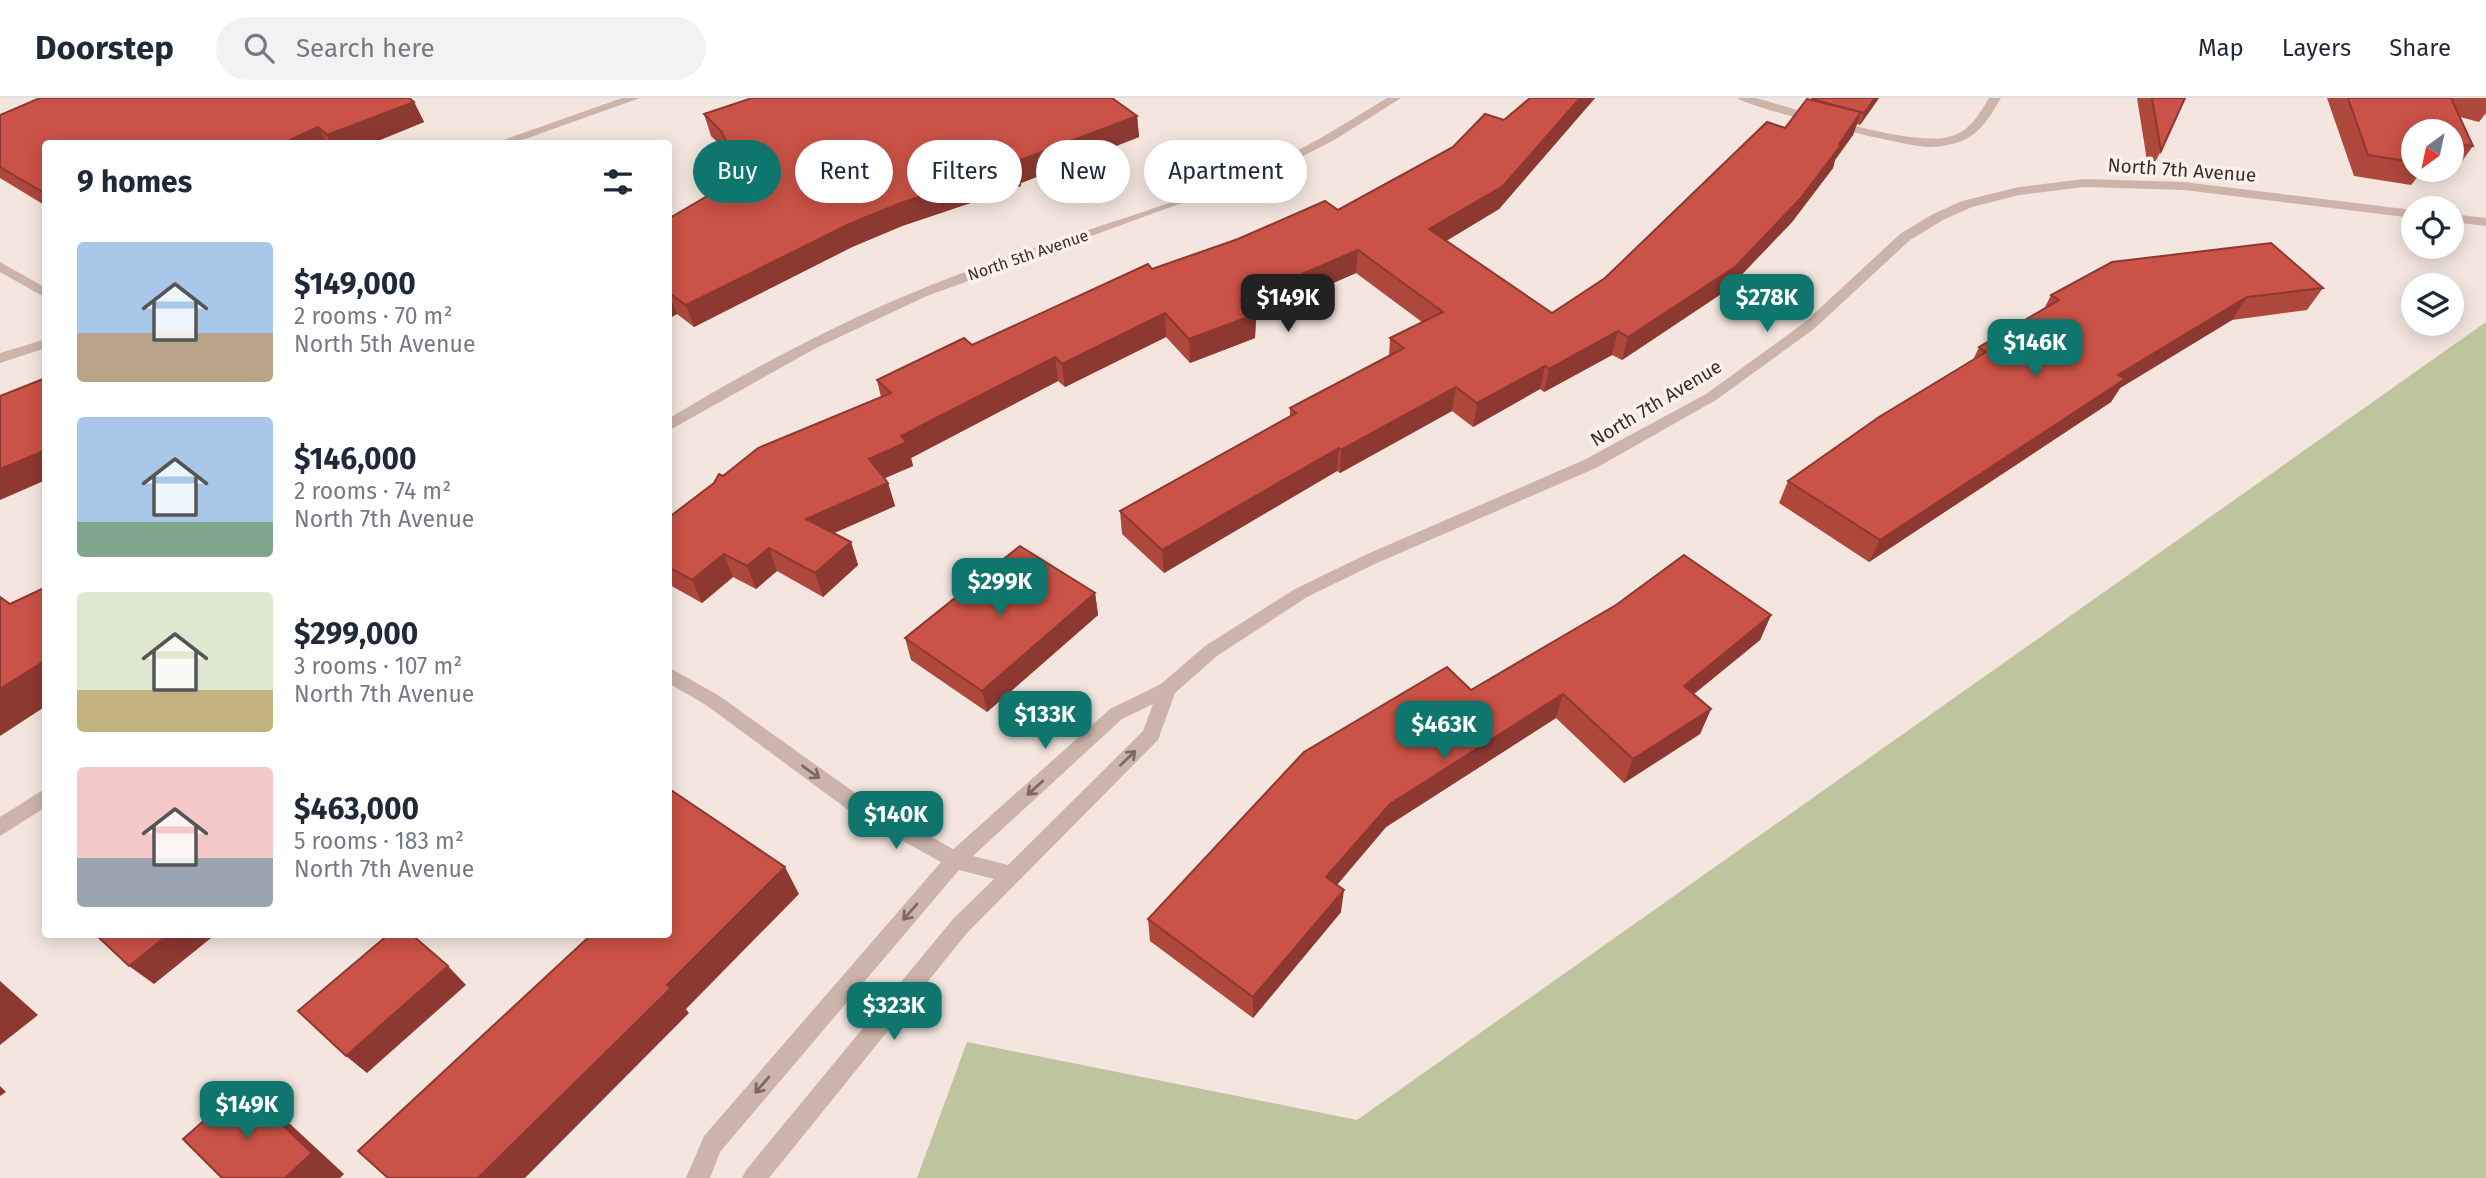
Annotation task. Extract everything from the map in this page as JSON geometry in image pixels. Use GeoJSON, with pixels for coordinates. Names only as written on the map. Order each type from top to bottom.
{"type":"FeatureCollection","features":[{"type":"Feature","properties":{"kind":"street"},"geometry":{"type":"LineString","coordinates":[[510,140],[634,98]]}},
{"type":"Feature","properties":{"kind":"street","name":"North 5th Avenue"},"geometry":{"type":"LineString","coordinates":[[672,424],[755,373],[858,320],[960,278],[1267,169],[1337,134],[1395,98]]}},
{"type":"Feature","properties":{"kind":"street"},"geometry":{"type":"LineString","coordinates":[[1743,98],[1894,138],[1928,144],[1956,139],[1970,132],[1980,123],[1995,98]]}},
{"type":"Feature","properties":{"kind":"street","name":"North 7th Avenue"},"geometry":{"type":"LineString","coordinates":[[698,1178],[712,1144],[955,860],[1116,714],[1167,689],[1211,651],[1301,593],[1371,559],[1590,464],[1711,397],[1809,326],[1905,237],[1938,217],[1967,204],[2019,191],[2084,183],[2184,186],[2401,213]]}},
{"type":"Feature","properties":{"kind":"street"},"geometry":{"type":"LineString","coordinates":[[2464,219],[2486,222]]}},
{"type":"Feature","properties":{"kind":"street"},"geometry":{"type":"LineString","coordinates":[[0,266],[42,292]]}},
{"type":"Feature","properties":{"kind":"street"},"geometry":{"type":"LineString","coordinates":[[0,358],[42,344]]}},
{"type":"Feature","properties":{"kind":"street"},"geometry":{"type":"LineString","coordinates":[[672,676],[712,700],[858,806],[955,860],[1009,874]]}},
{"type":"Feature","properties":{"kind":"street"},"geometry":{"type":"LineString","coordinates":[[754,1178],[960,926],[1009,874],[1151,735],[1167,689]]}},
{"type":"Feature","properties":{"kind":"street"},"geometry":{"type":"LineString","coordinates":[[0,828],[42,799]]}},
{"type":"Feature","properties":{"kind":"green space"},"geometry":{"type":"Polygon","coordinates":[[[2486,322],[2486,1178],[917,1178],[967,1042],[1357,1120],[2486,322]]]}},
{"type":"Feature","properties":{"kind":"building"},"geometry":{"type":"Polygon","coordinates":[[[40,98],[409,98],[414,102],[327,135],[318,127],[290,140],[42,140],[42,192],[0,167],[0,115],[40,98]]]}},
{"type":"Feature","properties":{"kind":"building"},"geometry":{"type":"Polygon","coordinates":[[[752,98],[1112,98],[1137,116],[1073,140],[1036,140],[1036,154],[1022,159],[1022,140],[907,140],[907,201],[847,225],[686,305],[672,295],[672,217],[695,203],[781,203],[781,140],[726,140],[721,131],[704,114],[752,98]]]}},
{"type":"Feature","properties":{"kind":"building"},"geometry":{"type":"Polygon","coordinates":[[[1530,98],[1580,98],[1503,186],[1429,229],[1552,313],[1605,278],[1767,122],[1785,128],[1807,99],[1861,112],[1839,144],[1841,145],[1800,199],[1735,267],[1628,337],[1618,331],[1549,369],[1545,366],[1477,403],[1456,387],[1341,450],[1339,448],[1162,550],[1120,511],[1296,413],[1290,408],[1404,348],[1390,338],[1443,312],[1358,250],[1241,300],[1256,314],[1189,339],[1165,313],[1062,364],[1055,357],[901,436],[907,442],[869,459],[888,483],[806,519],[851,542],[815,573],[769,548],[747,566],[724,554],[692,580],[672,569],[672,515],[714,483],[719,474],[723,476],[758,448],[891,393],[877,380],[964,338],[972,345],[1148,264],[1152,269],[1238,239],[1325,201],[1338,210],[1453,147],[1485,114],[1504,120],[1530,98]]]}},
{"type":"Feature","properties":{"kind":"building"},"geometry":{"type":"Polygon","coordinates":[[[1813,98],[1875,98],[1864,113],[1813,98]]]}},
{"type":"Feature","properties":{"kind":"building"},"geometry":{"type":"Polygon","coordinates":[[[2152,98],[2185,98],[2161,151],[2152,98]]]}},
{"type":"Feature","properties":{"kind":"building"},"geometry":{"type":"Polygon","coordinates":[[[2348,98],[2451,98],[2461,119],[2401,119],[2401,160],[2368,155],[2348,98]]]}},
{"type":"Feature","properties":{"kind":"building"},"geometry":{"type":"Polygon","coordinates":[[[2464,126],[2473,146],[2464,145],[2464,126]]]}},
{"type":"Feature","properties":{"kind":"building"},"geometry":{"type":"Polygon","coordinates":[[[2271,243],[2323,288],[2247,297],[2118,375],[2125,379],[1880,540],[1788,481],[1879,417],[1986,352],[1979,347],[2059,300],[2051,295],[2112,262],[2271,243]]]}},
{"type":"Feature","properties":{"kind":"building"},"geometry":{"type":"Polygon","coordinates":[[[42,379],[42,452],[0,469],[0,396],[42,379]]]}},
{"type":"Feature","properties":{"kind":"building"},"geometry":{"type":"Polygon","coordinates":[[[1020,546],[1095,593],[982,691],[905,638],[1020,546]]]}},
{"type":"Feature","properties":{"kind":"building"},"geometry":{"type":"Polygon","coordinates":[[[1684,555],[1771,615],[1684,686],[1711,709],[1633,759],[1563,694],[1390,804],[1326,877],[1344,890],[1253,997],[1148,919],[1304,752],[1447,667],[1471,690],[1616,605],[1684,555]]]}},
{"type":"Feature","properties":{"kind":"building"},"geometry":{"type":"Polygon","coordinates":[[[42,589],[42,663],[0,689],[0,597],[10,604],[42,589]]]}},
{"type":"Feature","properties":{"kind":"building"},"geometry":{"type":"Polygon","coordinates":[[[672,791],[785,867],[667,985],[671,988],[478,1178],[388,1178],[358,1151],[588,938],[672,938],[672,791]]]}},
{"type":"Feature","properties":{"kind":"building"},"geometry":{"type":"Polygon","coordinates":[[[99,938],[164,938],[129,966],[99,938]]]}},
{"type":"Feature","properties":{"kind":"building"},"geometry":{"type":"Polygon","coordinates":[[[384,938],[416,938],[448,966],[346,1056],[298,1011],[384,938]]]}},
{"type":"Feature","properties":{"kind":"building"},"geometry":{"type":"Polygon","coordinates":[[[242,1087],[312,1153],[285,1178],[222,1178],[183,1139],[242,1087]]]}}]}
